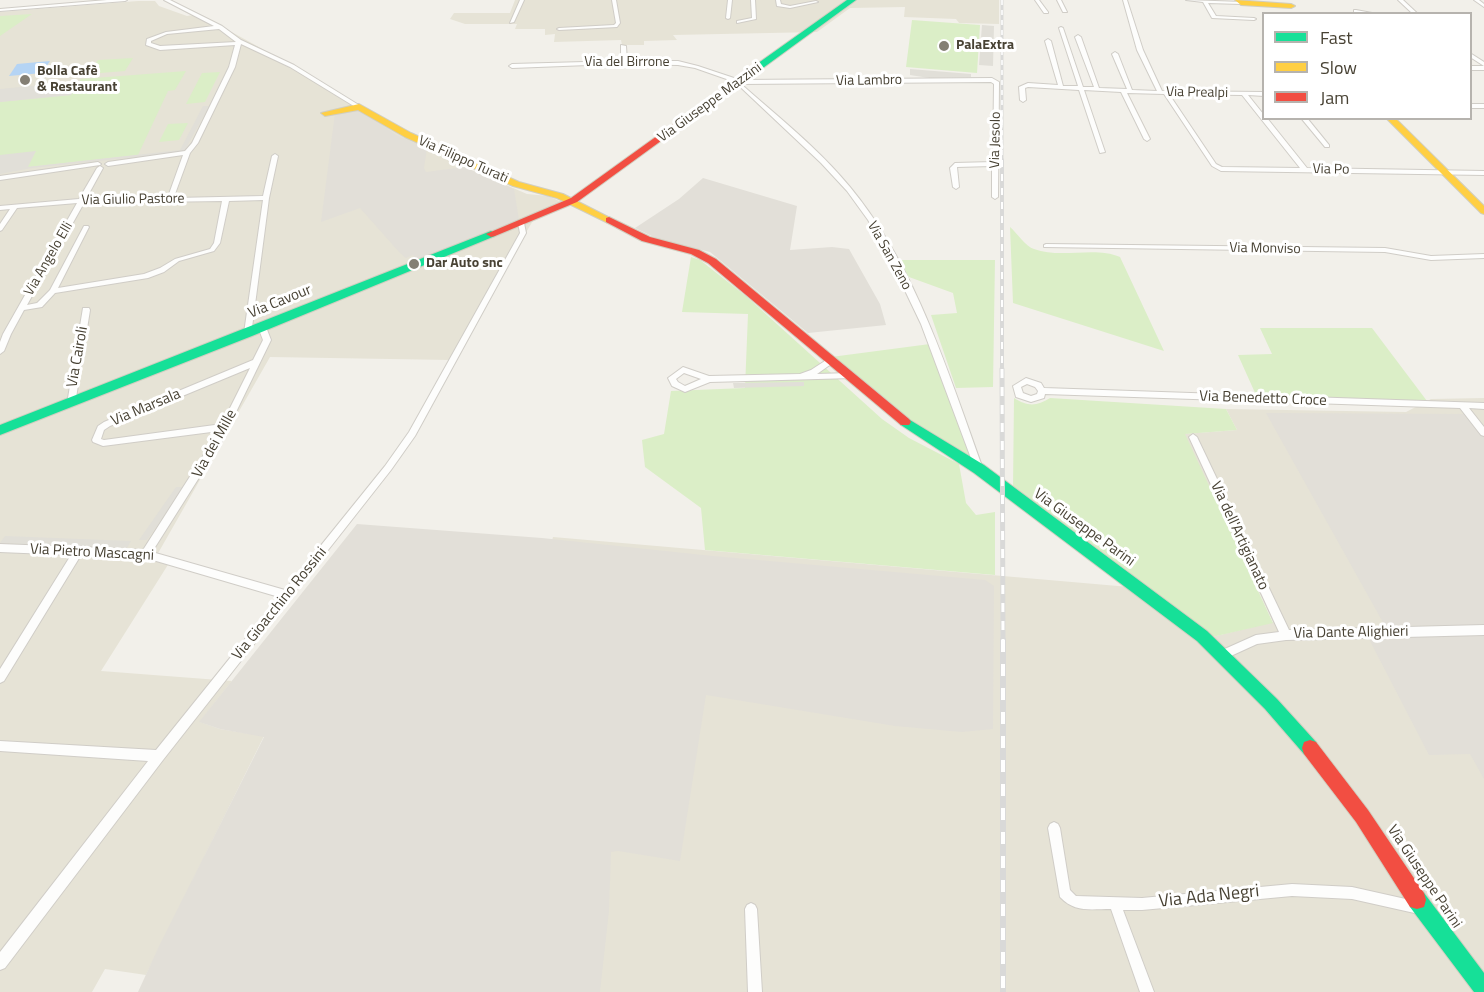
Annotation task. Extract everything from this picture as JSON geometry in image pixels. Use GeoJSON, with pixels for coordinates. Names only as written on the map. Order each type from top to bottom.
{"type":"FeatureCollection","features":[{"type":"Feature","properties":{"kind":"street"},"geometry":{"type":"LineString","coordinates":[[0,10],[125,0]]}},
{"type":"Feature","properties":{"kind":"street","name":"Via Filippo Turati"},"geometry":{"type":"LineString","coordinates":[[166,0],[220,27],[238,41],[292,66],[401,132],[510,182],[571,202]]}},
{"type":"Feature","properties":{"kind":"street"},"geometry":{"type":"LineString","coordinates":[[512,22],[522,0]]}},
{"type":"Feature","properties":{"kind":"street"},"geometry":{"type":"LineString","coordinates":[[559,29],[615,26],[618,23],[614,0]]}},
{"type":"Feature","properties":{"kind":"street"},"geometry":{"type":"LineString","coordinates":[[728,18],[730,0]]}},
{"type":"Feature","properties":{"kind":"street"},"geometry":{"type":"LineString","coordinates":[[739,22],[754,19],[753,0]]}},
{"type":"Feature","properties":{"kind":"street"},"geometry":{"type":"LineString","coordinates":[[778,0],[780,6],[788,8],[816,1],[821,8]]}},
{"type":"Feature","properties":{"kind":"street"},"geometry":{"type":"LineString","coordinates":[[1037,0],[1046,12]]}},
{"type":"Feature","properties":{"kind":"street"},"geometry":{"type":"LineString","coordinates":[[1059,0],[1065,11]]}},
{"type":"Feature","properties":{"kind":"street"},"geometry":{"type":"LineString","coordinates":[[1125,0],[1140,50],[1163,92]]}},
{"type":"Feature","properties":{"kind":"street"},"geometry":{"type":"LineString","coordinates":[[1188,0],[1292,7]]}},
{"type":"Feature","properties":{"kind":"street"},"geometry":{"type":"LineString","coordinates":[[1400,0],[1414,12]]}},
{"type":"Feature","properties":{"kind":"street"},"geometry":{"type":"LineString","coordinates":[[1478,0],[1484,0]]}},
{"type":"Feature","properties":{"kind":"street"},"geometry":{"type":"LineString","coordinates":[[1478,0],[1484,6]]}},
{"type":"Feature","properties":{"kind":"street","name":"Via Giuseppe Mazzini"},"geometry":{"type":"LineString","coordinates":[[571,202],[590,191],[849,1]]}},
{"type":"Feature","properties":{"kind":"street"},"geometry":{"type":"LineString","coordinates":[[1205,1],[1215,17],[1254,19]]}},
{"type":"Feature","properties":{"kind":"street"},"geometry":{"type":"LineString","coordinates":[[1356,11],[1361,12]]}},
{"type":"Feature","properties":{"kind":"street"},"geometry":{"type":"LineString","coordinates":[[220,27],[162,34],[149,40],[148,44],[160,48],[238,41]]}},
{"type":"Feature","properties":{"kind":"street"},"geometry":{"type":"LineString","coordinates":[[1060,28],[1102,152]]}},
{"type":"Feature","properties":{"kind":"street"},"geometry":{"type":"LineString","coordinates":[[1078,37],[1097,89]]}},
{"type":"Feature","properties":{"kind":"street"},"geometry":{"type":"LineString","coordinates":[[168,45],[238,41]]}},
{"type":"Feature","properties":{"kind":"street"},"geometry":{"type":"LineString","coordinates":[[173,198],[172,194],[187,153],[195,143],[232,67],[238,41]]}},
{"type":"Feature","properties":{"kind":"street"},"geometry":{"type":"LineString","coordinates":[[1048,41],[1061,87]]}},
{"type":"Feature","properties":{"kind":"street"},"geometry":{"type":"LineString","coordinates":[[623,46],[624,62]]}},
{"type":"Feature","properties":{"kind":"street"},"geometry":{"type":"LineString","coordinates":[[1115,54],[1130,91]]}},
{"type":"Feature","properties":{"kind":"street"},"geometry":{"type":"LineString","coordinates":[[1472,56],[1484,66]]}},
{"type":"Feature","properties":{"kind":"street","name":"Via del Birrone"},"geometry":{"type":"LineString","coordinates":[[512,66],[624,62],[686,64],[738,83]]}},
{"type":"Feature","properties":{"kind":"street","name":"Via Lambro"},"geometry":{"type":"LineString","coordinates":[[738,83],[990,79],[997,83]]}},
{"type":"Feature","properties":{"kind":"street","name":"Via San Zeno"},"geometry":{"type":"LineString","coordinates":[[738,83],[829,169],[853,195],[871,223],[893,261],[931,338],[979,469]]}},
{"type":"Feature","properties":{"kind":"street","name":"Via Jesolo"},"geometry":{"type":"LineString","coordinates":[[995,197],[997,83]]}},
{"type":"Feature","properties":{"kind":"street","name":"Via Prealpi"},"geometry":{"type":"LineString","coordinates":[[1023,100],[1022,87],[1025,85],[1123,91],[1262,94]]}},
{"type":"Feature","properties":{"kind":"street"},"geometry":{"type":"LineString","coordinates":[[1123,91],[1147,139]]}},
{"type":"Feature","properties":{"kind":"street","name":"Via Po"},"geometry":{"type":"LineString","coordinates":[[1163,92],[1214,165],[1219,168],[1484,173]]}},
{"type":"Feature","properties":{"kind":"street"},"geometry":{"type":"LineString","coordinates":[[1243,93],[1262,117]]}},
{"type":"Feature","properties":{"kind":"street"},"geometry":{"type":"LineString","coordinates":[[326,113],[359,107]]}},
{"type":"Feature","properties":{"kind":"street"},"geometry":{"type":"LineString","coordinates":[[1265,120],[1305,170]]}},
{"type":"Feature","properties":{"kind":"street"},"geometry":{"type":"LineString","coordinates":[[1306,120],[1327,146]]}},
{"type":"Feature","properties":{"kind":"street"},"geometry":{"type":"LineString","coordinates":[[1392,120],[1484,211]]}},
{"type":"Feature","properties":{"kind":"street"},"geometry":{"type":"LineString","coordinates":[[0,178],[98,167],[187,153]]}},
{"type":"Feature","properties":{"kind":"street"},"geometry":{"type":"LineString","coordinates":[[248,333],[266,198],[275,156]]}},
{"type":"Feature","properties":{"kind":"street"},"geometry":{"type":"LineString","coordinates":[[956,187],[953,168],[955,165],[996,164]]}},
{"type":"Feature","properties":{"kind":"street","name":"Via Angelo Elli"},"geometry":{"type":"LineString","coordinates":[[0,351],[21,308],[82,201],[98,167]]}},
{"type":"Feature","properties":{"kind":"street","name":"Via Giulio Pastore"},"geometry":{"type":"LineString","coordinates":[[0,208],[82,201],[266,198]]}},
{"type":"Feature","properties":{"kind":"street"},"geometry":{"type":"LineString","coordinates":[[53,291],[145,276],[162,270],[177,260],[212,250],[217,243],[226,199]]}},
{"type":"Feature","properties":{"kind":"street","name":"Via Cavour"},"geometry":{"type":"LineString","coordinates":[[0,430],[248,333],[571,202]]}},
{"type":"Feature","properties":{"kind":"street","name":"Via Giuseppe Parini"},"geometry":{"type":"LineString","coordinates":[[571,202],[644,238],[706,257],[910,427],[979,469],[1202,636],[1271,704],[1319,758],[1362,816],[1422,908],[1484,988]]}},
{"type":"Feature","properties":{"kind":"street"},"geometry":{"type":"LineString","coordinates":[[0,229],[15,206]]}},
{"type":"Feature","properties":{"kind":"street","name":"Via Gioacchino Rossini"},"geometry":{"type":"LineString","coordinates":[[0,963],[159,756],[388,468],[412,434],[523,233],[521,223]]}},
{"type":"Feature","properties":{"kind":"street"},"geometry":{"type":"LineString","coordinates":[[21,308],[43,303],[53,291],[86,227]]}},
{"type":"Feature","properties":{"kind":"street","name":"Via Monviso"},"geometry":{"type":"LineString","coordinates":[[1046,246],[1385,250],[1431,258],[1484,256]]}},
{"type":"Feature","properties":{"kind":"street","name":"Via Cairoli"},"geometry":{"type":"LineString","coordinates":[[70,404],[87,310]]}},
{"type":"Feature","properties":{"kind":"street","name":"Via dei Mille"},"geometry":{"type":"LineString","coordinates":[[146,554],[203,468],[225,427],[267,340],[262,327]]}},
{"type":"Feature","properties":{"kind":"street"},"geometry":{"type":"LineString","coordinates":[[794,377],[814,372],[831,360]]}},
{"type":"Feature","properties":{"kind":"street","name":"Via Marsala"},"geometry":{"type":"LineString","coordinates":[[225,427],[103,442],[96,440],[101,428],[107,424],[258,361]]}},
{"type":"Feature","properties":{"kind":"street"},"geometry":{"type":"LineString","coordinates":[[709,379],[794,377],[814,379],[850,376]]}},
{"type":"Feature","properties":{"kind":"street","name":"Via Benedetto Croce"},"geometry":{"type":"LineString","coordinates":[[1042,391],[1484,406]]}},
{"type":"Feature","properties":{"kind":"street"},"geometry":{"type":"LineString","coordinates":[[1462,406],[1484,433]]}},
{"type":"Feature","properties":{"kind":"street","name":"Via dell'Artigianato"},"geometry":{"type":"LineString","coordinates":[[1193,437],[1286,635]]}},
{"type":"Feature","properties":{"kind":"street","name":"Via Pietro Mascagni"},"geometry":{"type":"LineString","coordinates":[[0,549],[146,554],[287,595]]}},
{"type":"Feature","properties":{"kind":"street"},"geometry":{"type":"LineString","coordinates":[[0,678],[79,550]]}},
{"type":"Feature","properties":{"kind":"street","name":"Via Dante Alighieri"},"geometry":{"type":"LineString","coordinates":[[1222,655],[1256,640],[1286,635],[1484,630]]}},
{"type":"Feature","properties":{"kind":"street"},"geometry":{"type":"LineString","coordinates":[[0,747],[159,756]]}},
{"type":"Feature","properties":{"kind":"street","name":"Via Ada Negri"},"geometry":{"type":"LineString","coordinates":[[1054,828],[1064,893],[1076,902],[1115,904],[1190,901],[1292,890],[1352,893],[1422,908]]}},
{"type":"Feature","properties":{"kind":"street"},"geometry":{"type":"LineString","coordinates":[[1115,904],[1147,992]]}},
{"type":"Feature","properties":{"kind":"street"},"geometry":{"type":"LineString","coordinates":[[751,909],[755,992]]}},
{"type":"Feature","properties":{"kind":"shaded area"},"geometry":{"type":"Polygon","coordinates":[[[515,0],[999,0],[999,24],[959,23],[956,19],[904,17],[905,7],[850,8],[817,32],[673,35],[677,40],[644,41],[644,45],[622,45],[621,40],[554,42],[555,34],[545,35],[545,29],[515,29],[517,24],[465,24],[450,19],[454,13],[510,13],[515,0]]]}},
{"type":"Feature","properties":{"kind":"shaded area"},"geometry":{"type":"Polygon","coordinates":[[[155,1],[159,6],[187,16],[199,14],[306,73],[304,76],[464,167],[527,194],[548,196],[566,204],[534,219],[450,360],[270,357],[157,555],[171,560],[101,671],[232,681],[200,722],[220,729],[264,736],[146,975],[105,969],[92,992],[0,992],[0,12],[155,1]]]}},
{"type":"Feature","properties":{"kind":"shaded area"},"geometry":{"type":"Polygon","coordinates":[[[982,25],[994,26],[993,66],[979,65],[982,25]]]}},
{"type":"Feature","properties":{"kind":"shaded area"},"geometry":{"type":"Polygon","coordinates":[[[910,69],[971,74],[971,77],[929,78],[910,75],[910,69]]]}},
{"type":"Feature","properties":{"kind":"shaded area"},"geometry":{"type":"Polygon","coordinates":[[[80,81],[71,95],[0,102],[0,89],[80,81]]]}},
{"type":"Feature","properties":{"kind":"shaded area"},"geometry":{"type":"Polygon","coordinates":[[[203,106],[209,106],[184,152],[32,168],[0,174],[0,155],[36,151],[28,167],[180,150],[203,106]]]}},
{"type":"Feature","properties":{"kind":"shaded area"},"geometry":{"type":"Polygon","coordinates":[[[360,109],[396,135],[427,148],[424,168],[426,172],[464,167],[514,189],[519,220],[418,261],[413,255],[406,258],[400,253],[360,208],[321,222],[335,113],[360,109]]]}},
{"type":"Feature","properties":{"kind":"shaded area"},"geometry":{"type":"Polygon","coordinates":[[[703,178],[797,206],[790,250],[832,247],[849,249],[880,304],[886,325],[808,333],[710,252],[658,239],[635,228],[679,199],[703,178]]]}},
{"type":"Feature","properties":{"kind":"shaded area"},"geometry":{"type":"Polygon","coordinates":[[[804,382],[804,386],[734,388],[733,383],[804,382]]]}},
{"type":"Feature","properties":{"kind":"shaded area"},"geometry":{"type":"Polygon","coordinates":[[[1484,398],[1484,992],[409,992],[524,643],[553,537],[1141,588],[1212,637],[1273,622],[1184,434],[1237,430],[1226,409],[1406,412],[1431,399],[1484,398]]]}},
{"type":"Feature","properties":{"kind":"shaded area"},"geometry":{"type":"Polygon","coordinates":[[[1266,413],[1465,414],[1484,436],[1484,625],[1385,626],[1266,413]]]}},
{"type":"Feature","properties":{"kind":"shaded area"},"geometry":{"type":"Polygon","coordinates":[[[176,487],[184,487],[147,540],[139,540],[176,487]]]}},
{"type":"Feature","properties":{"kind":"shaded area"},"geometry":{"type":"Polygon","coordinates":[[[357,524],[542,538],[985,580],[994,586],[993,729],[962,732],[895,726],[706,695],[680,861],[618,851],[611,852],[609,911],[600,992],[138,992],[264,737],[220,729],[199,722],[357,524]]]}},
{"type":"Feature","properties":{"kind":"shaded area"},"geometry":{"type":"Polygon","coordinates":[[[5,536],[131,541],[127,548],[0,543],[5,536]]]}},
{"type":"Feature","properties":{"kind":"shaded area"},"geometry":{"type":"Polygon","coordinates":[[[1484,633],[1484,779],[1470,754],[1429,755],[1369,639],[1484,633]]]}},
{"type":"Feature","properties":{"kind":"green space"},"geometry":{"type":"Polygon","coordinates":[[[32,14],[0,36],[0,16],[32,14]]]}},
{"type":"Feature","properties":{"kind":"green space","name":"PalaExtra"},"geometry":{"type":"Polygon","coordinates":[[[912,20],[980,25],[977,73],[906,67],[912,20]]]}},
{"type":"Feature","properties":{"kind":"green space"},"geometry":{"type":"Polygon","coordinates":[[[133,58],[125,71],[88,74],[98,60],[133,58]]]}},
{"type":"Feature","properties":{"kind":"green space"},"geometry":{"type":"Polygon","coordinates":[[[186,71],[175,90],[168,91],[138,155],[27,167],[35,152],[0,156],[0,102],[70,95],[81,79],[186,71]]]}},
{"type":"Feature","properties":{"kind":"green space"},"geometry":{"type":"Polygon","coordinates":[[[220,72],[205,102],[186,104],[202,73],[220,72]]]}},
{"type":"Feature","properties":{"kind":"green space"},"geometry":{"type":"Polygon","coordinates":[[[188,123],[179,140],[159,142],[168,124],[188,123]]]}},
{"type":"Feature","properties":{"kind":"green space"},"geometry":{"type":"Polygon","coordinates":[[[1010,227],[1031,248],[1044,252],[1100,253],[1120,257],[1164,351],[1013,303],[1010,227]]]}},
{"type":"Feature","properties":{"kind":"green space"},"geometry":{"type":"Polygon","coordinates":[[[691,257],[700,260],[747,297],[882,419],[909,438],[959,464],[966,503],[976,515],[995,512],[995,575],[705,550],[701,508],[645,467],[642,440],[664,434],[671,391],[745,388],[748,314],[682,312],[691,257]]]}},
{"type":"Feature","properties":{"kind":"green space"},"geometry":{"type":"Polygon","coordinates":[[[896,260],[995,260],[993,387],[956,388],[931,315],[957,313],[953,293],[909,277],[896,260]]]}},
{"type":"Feature","properties":{"kind":"green space"},"geometry":{"type":"Polygon","coordinates":[[[1260,328],[1372,328],[1427,401],[1256,395],[1238,355],[1272,354],[1260,328]]]}},
{"type":"Feature","properties":{"kind":"green space"},"geometry":{"type":"Polygon","coordinates":[[[930,344],[971,460],[911,424],[831,357],[930,344]]]}},
{"type":"Feature","properties":{"kind":"green space"},"geometry":{"type":"Polygon","coordinates":[[[1014,398],[1032,404],[1041,403],[1050,398],[1226,409],[1237,430],[1185,434],[1273,623],[1212,637],[1013,488],[1014,398]]]}},
{"type":"Feature","properties":{"kind":"water"},"geometry":{"type":"Polygon","coordinates":[[[50,61],[42,73],[9,76],[17,64],[50,61]]]}},
{"type":"Feature","properties":{"kind":"railway"},"geometry":{"type":"LineString","coordinates":[[1002,0],[1002,369]]}},
{"type":"Feature","properties":{"kind":"railway"},"geometry":{"type":"LineString","coordinates":[[1002,369],[1003,641]]}},
{"type":"Feature","properties":{"kind":"railway"},"geometry":{"type":"LineString","coordinates":[[1003,641],[1003,992]]}},
{"type":"Feature","properties":{"kind":"traffic: fast"},"geometry":{"type":"LineString","coordinates":[[753,71],[852,0]]}},
{"type":"Feature","properties":{"kind":"traffic: fast"},"geometry":{"type":"LineString","coordinates":[[0,430],[248,333],[491,234]]}},
{"type":"Feature","properties":{"kind":"traffic: fast"},"geometry":{"type":"LineString","coordinates":[[905,422],[979,469],[1202,636],[1271,704],[1310,748]]}},
{"type":"Feature","properties":{"kind":"traffic: fast"},"geometry":{"type":"LineString","coordinates":[[1417,900],[1484,989]]}},
{"type":"Feature","properties":{"kind":"traffic: slow"},"geometry":{"type":"LineString","coordinates":[[1239,0],[1241,3],[1291,6]]}},
{"type":"Feature","properties":{"kind":"traffic: slow"},"geometry":{"type":"LineString","coordinates":[[325,113],[359,107],[408,135],[516,184],[560,196],[609,220]]}},
{"type":"Feature","properties":{"kind":"traffic: slow"},"geometry":{"type":"LineString","coordinates":[[1392,120],[1484,211]]}},
{"type":"Feature","properties":{"kind":"traffic: jam"},"geometry":{"type":"LineString","coordinates":[[491,234],[574,200],[753,71]]}},
{"type":"Feature","properties":{"kind":"traffic: jam"},"geometry":{"type":"LineString","coordinates":[[609,220],[646,239],[695,252],[712,261],[905,422]]}},
{"type":"Feature","properties":{"kind":"traffic: jam"},"geometry":{"type":"LineString","coordinates":[[1310,748],[1362,816],[1417,900]]}},
{"type":"Feature","properties":{"kind":"place","name":"PalaExtra"},"geometry":{"type":"Point","coordinates":[944,46]}},
{"type":"Feature","properties":{"kind":"place","name":"Bolla Cafè & Restaurant"},"geometry":{"type":"Point","coordinates":[25,80]}},
{"type":"Feature","properties":{"kind":"place","name":"Dar Auto snc"},"geometry":{"type":"Point","coordinates":[414,264]}}]}
